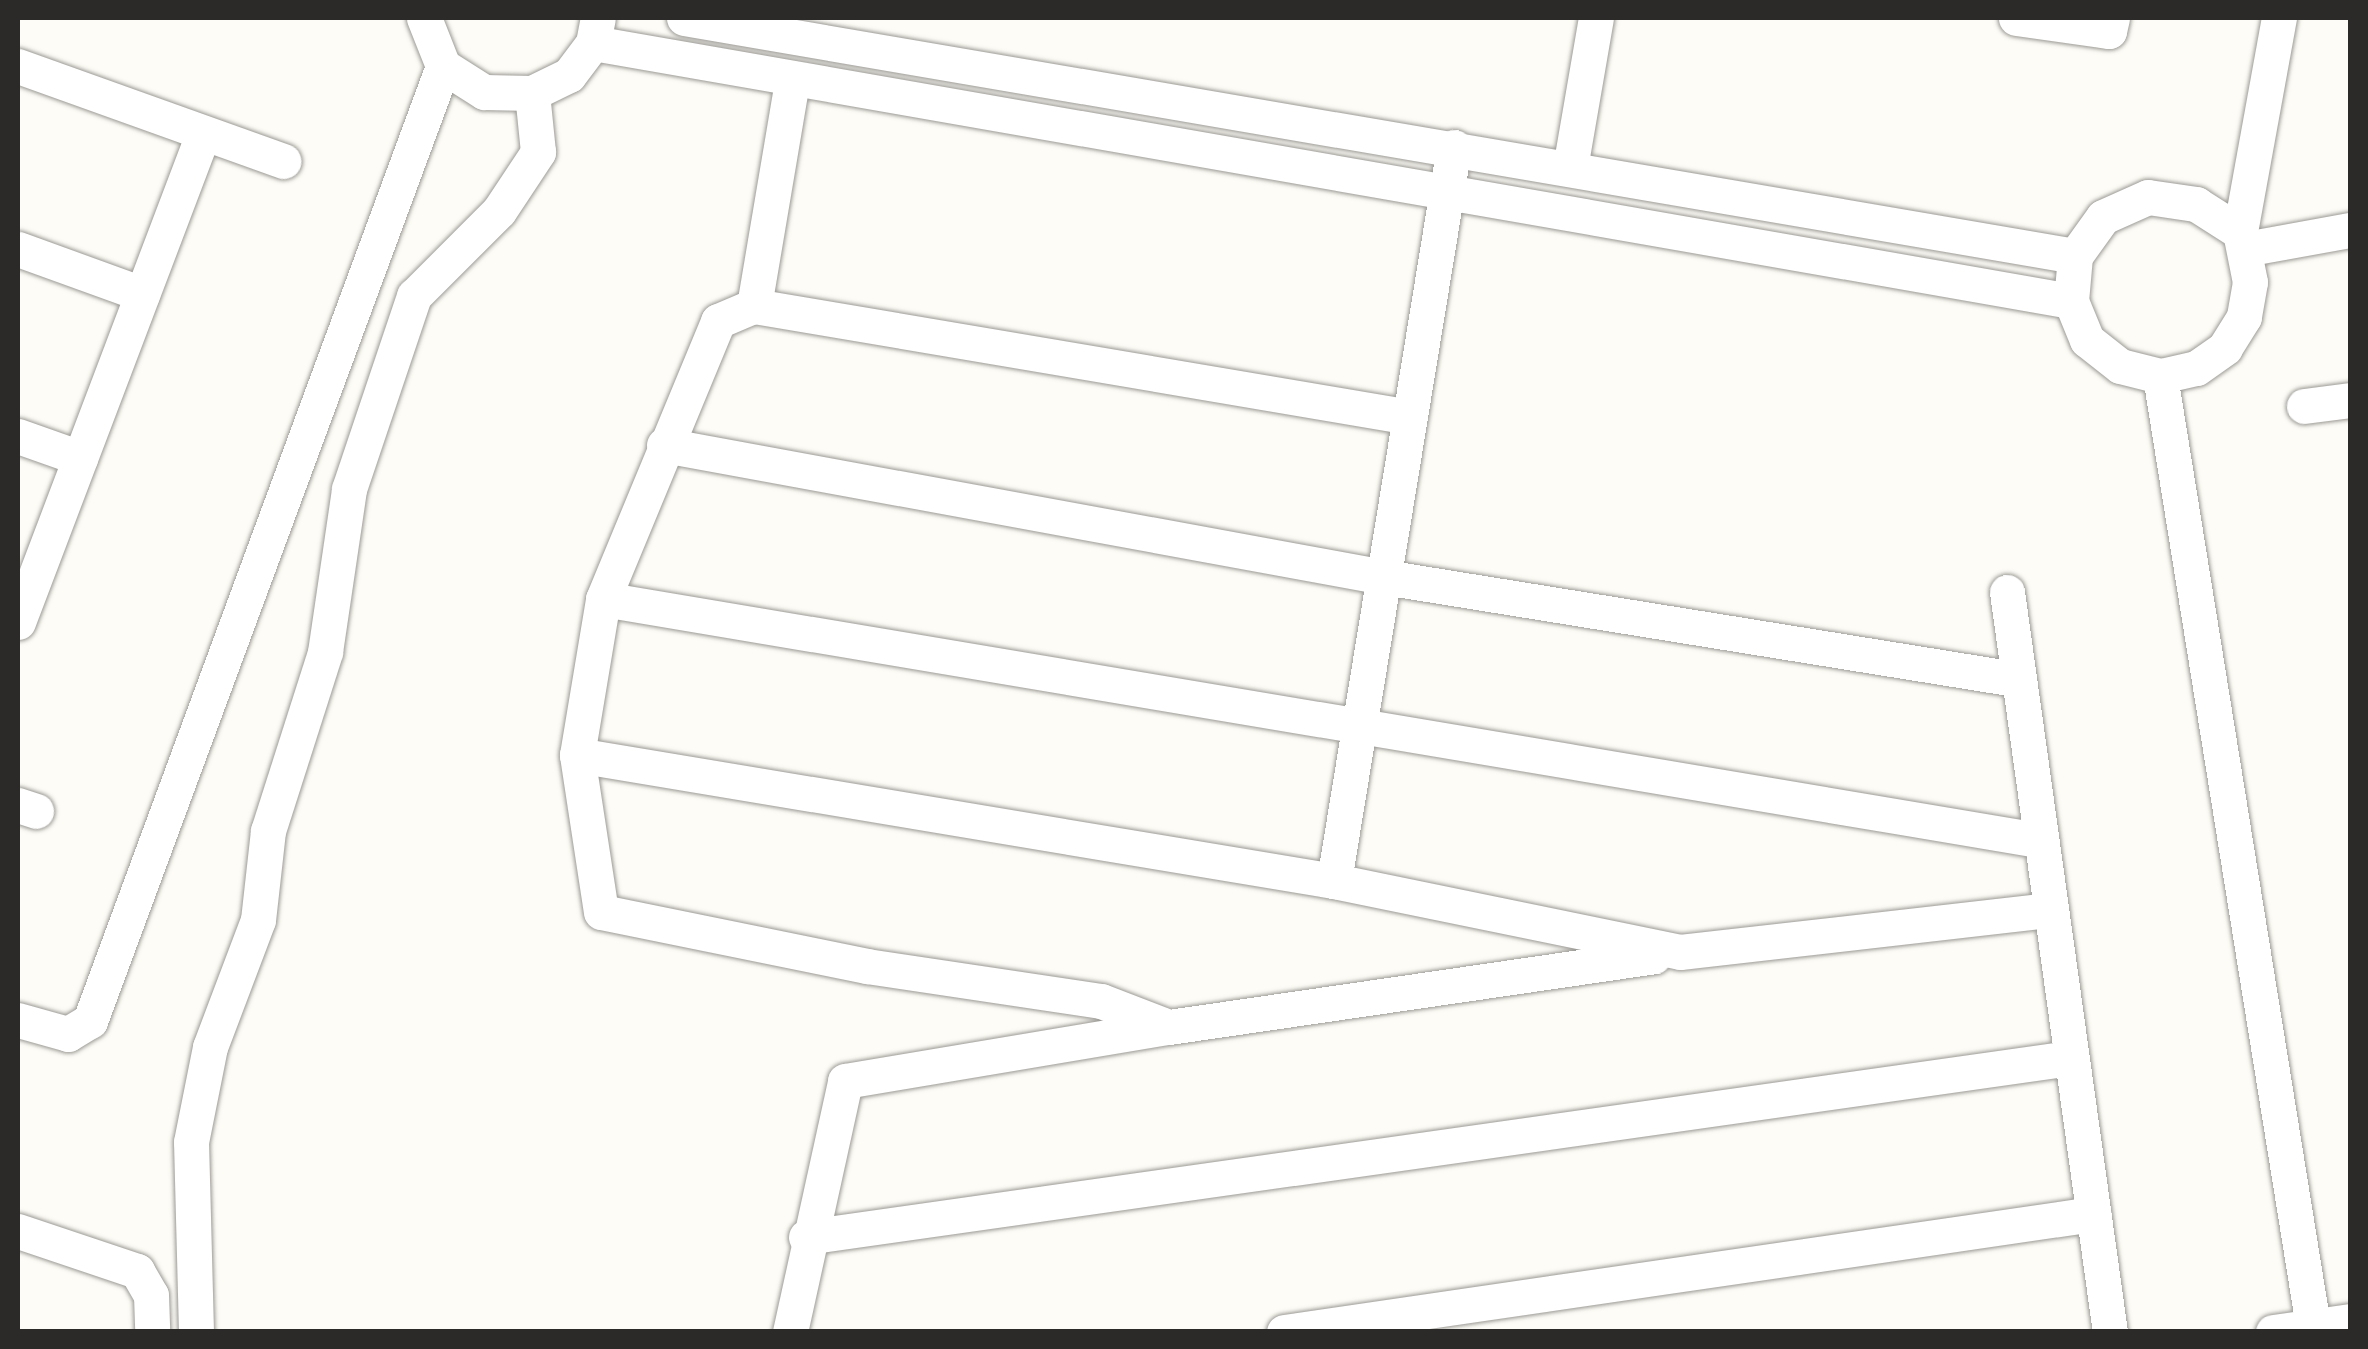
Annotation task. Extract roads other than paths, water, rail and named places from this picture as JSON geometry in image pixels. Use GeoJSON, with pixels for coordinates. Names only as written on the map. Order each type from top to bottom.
{"type":"FeatureCollection","features":[{"type":"Feature","properties":{"kind":"street"},"geometry":{"type":"LineString","coordinates":[[424,18],[443,66],[484,92],[532,93],[568,75],[595,30],[792,81],[1448,190],[2071,302]]}},
{"type":"Feature","properties":{"kind":"street"},"geometry":{"type":"LineString","coordinates":[[684,18],[2075,256]]}},
{"type":"Feature","properties":{"kind":"street"},"geometry":{"type":"LineString","coordinates":[[1570,168],[1596,18]]}},
{"type":"Feature","properties":{"kind":"street"},"geometry":{"type":"LineString","coordinates":[[2016,18],[2109,31],[2112,18]]}},
{"type":"Feature","properties":{"kind":"street"},"geometry":{"type":"LineString","coordinates":[[2278,18],[2242,240],[2244,318],[2226,348],[2196,368],[2160,376],[2120,366],[2087,340],[2071,302],[2075,256],[2103,217],[2148,198],[2196,204],[2242,240],[2350,230]]}},
{"type":"Feature","properties":{"kind":"street"},"geometry":{"type":"LineString","coordinates":[[18,66],[282,161]]}},
{"type":"Feature","properties":{"kind":"street"},"geometry":{"type":"LineString","coordinates":[[18,1020],[68,1034],[90,1021],[443,66]]}},
{"type":"Feature","properties":{"kind":"street"},"geometry":{"type":"LineString","coordinates":[[754,306],[792,81]]}},
{"type":"Feature","properties":{"kind":"street"},"geometry":{"type":"LineString","coordinates":[[196,1332],[191,1142],[210,1047],[258,920],[268,831],[325,652],[349,489],[387,356],[414,296],[498,211],[538,152],[532,93]]}},
{"type":"Feature","properties":{"kind":"street"},"geometry":{"type":"LineString","coordinates":[[18,622],[203,134]]}},
{"type":"Feature","properties":{"kind":"street"},"geometry":{"type":"LineString","coordinates":[[1334,881],[1454,147]]}},
{"type":"Feature","properties":{"kind":"street"},"geometry":{"type":"LineString","coordinates":[[18,249],[142,294]]}},
{"type":"Feature","properties":{"kind":"street"},"geometry":{"type":"LineString","coordinates":[[1169,1027],[1101,1001],[609,917],[598,904],[577,755],[603,599],[718,321],[754,306],[1410,417]]}},
{"type":"Feature","properties":{"kind":"street"},"geometry":{"type":"LineString","coordinates":[[2160,376],[2314,1329]]}},
{"type":"Feature","properties":{"kind":"street"},"geometry":{"type":"LineString","coordinates":[[2304,406],[2350,400]]}},
{"type":"Feature","properties":{"kind":"street"},"geometry":{"type":"LineString","coordinates":[[18,436],[80,458]]}},
{"type":"Feature","properties":{"kind":"street"},"geometry":{"type":"LineString","coordinates":[[664,445],[1384,577],[2014,679]]}},
{"type":"Feature","properties":{"kind":"street"},"geometry":{"type":"LineString","coordinates":[[2007,592],[2014,679],[2110,1332]]}},
{"type":"Feature","properties":{"kind":"street"},"geometry":{"type":"LineString","coordinates":[[603,599],[2038,840]]}},
{"type":"Feature","properties":{"kind":"street"},"geometry":{"type":"LineString","coordinates":[[577,755],[1334,881],[1680,952]]}},
{"type":"Feature","properties":{"kind":"street"},"geometry":{"type":"LineString","coordinates":[[790,1332],[806,1237],[845,1080],[1169,1027],[1680,952],[2048,910]]}},
{"type":"Feature","properties":{"kind":"street"},"geometry":{"type":"LineString","coordinates":[[806,1237],[2070,1058]]}},
{"type":"Feature","properties":{"kind":"street"},"geometry":{"type":"LineString","coordinates":[[1284,1332],[2093,1214]]}},
{"type":"Feature","properties":{"kind":"street"},"geometry":{"type":"LineString","coordinates":[[18,1231],[137,1271],[151,1295],[152,1332]]}},
{"type":"Feature","properties":{"kind":"street"},"geometry":{"type":"LineString","coordinates":[[2273,1332],[2350,1321]]}}]}
